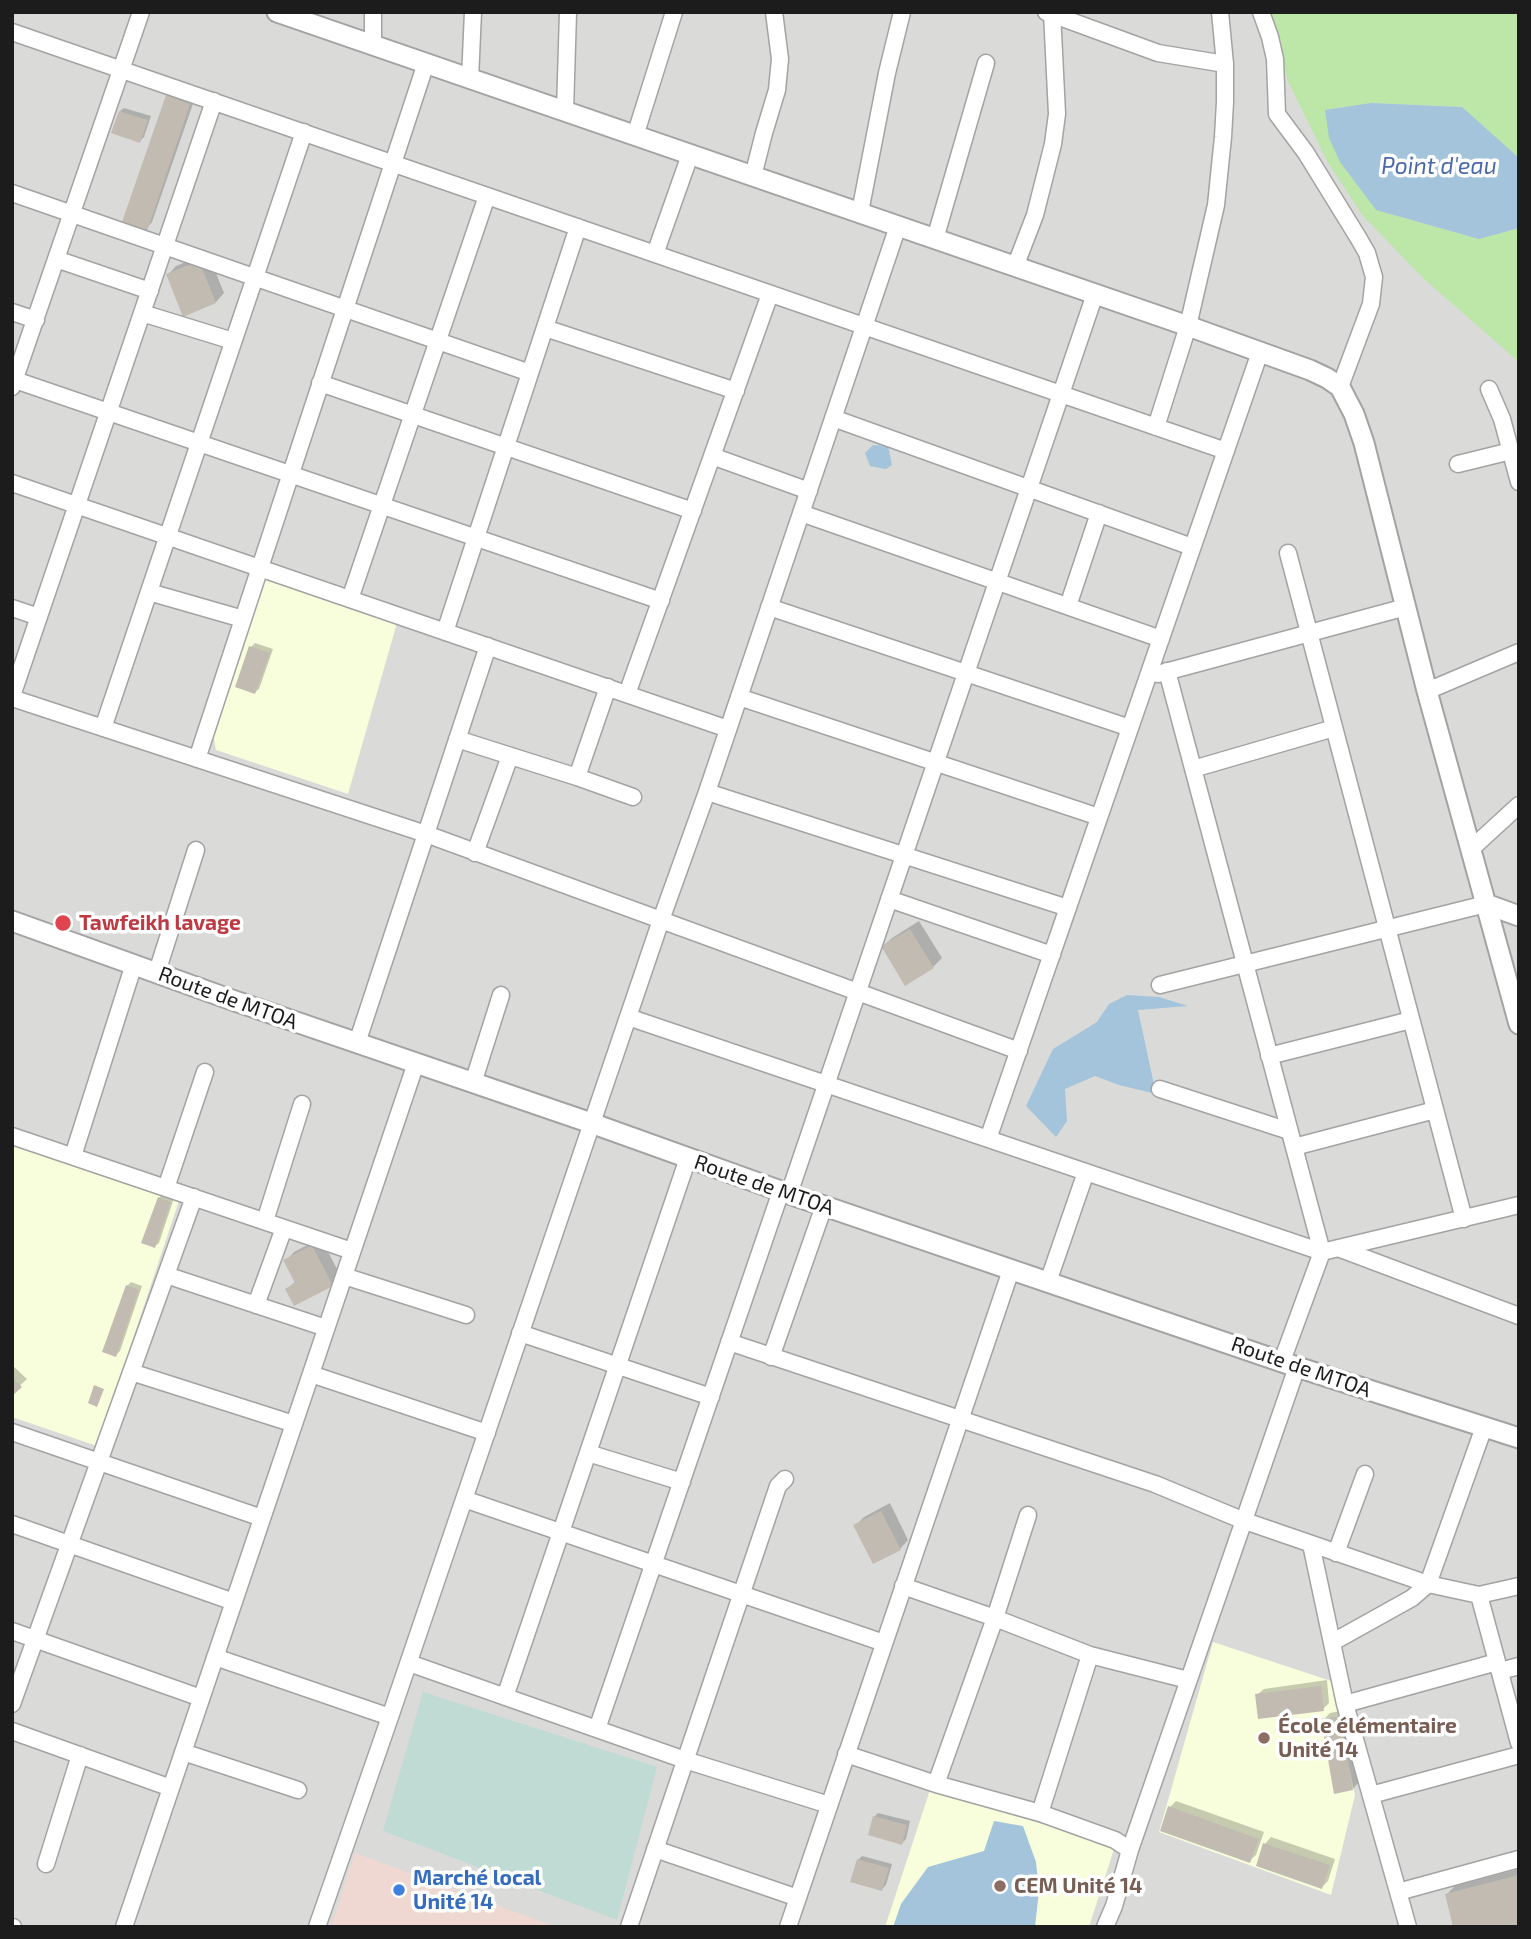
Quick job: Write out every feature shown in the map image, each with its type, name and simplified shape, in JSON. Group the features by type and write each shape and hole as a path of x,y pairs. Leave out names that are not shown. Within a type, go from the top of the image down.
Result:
{"street":[{"path":"141,12 13,382 661,601"},
{"path":"373,12 373,45"},
{"path":"470,79 473,12"},
{"path":"565,111 568,12"},
{"path":"635,135 674,12"},
{"path":"754,176 777,90 780,59 774,12"},
{"path":"860,212 887,73 902,12"},
{"path":"1156,427 1188,326 1216,205 1223,137 1225,64 1220,12"},
{"path":"1261,12 1275,59 1277,114 1306,153 1359,239 1367,253 1374,277 1371,304 1340,387"},
{"path":"279,13 1188,326 1310,370 1340,387 1357,421 1427,691 1519,1024"},
{"path":"1015,267 1035,215 1053,144 1057,114 1050,13 1158,53 1225,64"},
{"path":"12,32 1226,451"},
{"path":"197,759 426,63"},
{"path":"935,239 986,63"},
{"path":"214,101 12,697 426,834 1019,1051"},
{"path":"103,728 304,132"},
{"path":"655,254 690,155"},
{"path":"12,193 530,373"},
{"path":"350,599 487,196"},
{"path":"317,1927 591,1123 707,792 898,226"},
{"path":"445,632 578,227"},
{"path":"56,259 150,291"},
{"path":"627,694 770,294"},
{"path":"597,1729 729,1342 827,1084 1095,294"},
{"path":"12,312 36,320"},
{"path":"142,313 233,341"},
{"path":"545,328 736,391"},
{"path":"988,1139 1260,352"},
{"path":"320,383 693,511"},
{"path":"1489,389 1497,404 1519,482"},
{"path":"833,418 1192,547"},
{"path":"1458,464 1511,451"},
{"path":"712,456 808,491"},
{"path":"12,483 728,729"},
{"path":"801,513 1161,639"},
{"path":"1068,606 1099,513"},
{"path":"1288,553 1464,1219"},
{"path":"149,592 243,619"},
{"path":"769,607 1130,728"},
{"path":"1148,676 1406,607"},
{"path":"12,608 39,617"},
{"path":"357,1043 488,646"},
{"path":"1427,691 1519,652"},
{"path":"1105,1927 1242,1520 1289,1364 1329,1250 1292,1139 1167,671"},
{"path":"577,777 608,687"},
{"path":"739,697 1099,817"},
{"path":"1193,769 1334,728"},
{"path":"457,739 633,797"},
{"path":"475,853 510,756"},
{"path":"707,792 1068,908"},
{"path":"1471,849 1519,806"},
{"path":"157,972 196,850"},
{"path":"889,899 1052,955"},
{"path":"1160,985 1486,904 1519,916"},
{"name":"Route de MTOA","path":"12,921 785,1193 1289,1364 1519,1438"},
{"path":"73,1156 134,964"},
{"path":"473,1083 501,995"},
{"path":"628,1017 1086,1172 1329,1250 1519,1316"},
{"path":"1269,1056 1411,1020"},
{"path":"124,1927 416,1063"},
{"path":"166,1188 205,1072"},
{"path":"1160,1089 1292,1139 1435,1110"},
{"path":"265,1221 302,1104"},
{"path":"12,1136 352,1251"},
{"path":"505,1697 688,1158"},
{"path":"1048,1282 1086,1172"},
{"path":"12,1704 194,1197"},
{"path":"1329,1250 1519,1205"},
{"path":"771,1357 824,1206"},
{"path":"256,1305 284,1228"},
{"path":"788,1927 1011,1270"},
{"path":"166,1275 326,1328"},
{"path":"344,1276 466,1315"},
{"path":"520,1333 711,1397"},
{"path":"729,1342 1155,1485 1242,1520 1428,1584 1479,1595 1519,1586"},
{"path":"131,1372 294,1424"},
{"path":"311,1374 487,1433"},
{"path":"1333,1642 1412,1598 1428,1584 1484,1427"},
{"path":"12,1432 262,1518"},
{"path":"588,1454 682,1482"},
{"path":"1336,1553 1365,1474"},
{"path":"629,1927 778,1486 785,1479"},
{"path":"464,1499 884,1643"},
{"path":"936,1784 995,1618 1028,1515"},
{"path":"12,1524 234,1602"},
{"path":"1311,1544 1345,1704 1408,1927"},
{"path":"903,1586 1090,1655 1188,1680"},
{"path":"1479,1595 1519,1743"},
{"path":"12,1631 201,1698"},
{"path":"1040,1813 1090,1655"},
{"path":"215,1657 390,1717"},
{"path":"409,1662 685,1760 829,1805"},
{"path":"1345,1704 1499,1667 1519,1666"},
{"path":"12,1731 171,1788"},
{"path":"183,1752 298,1790"},
{"path":"46,1864 80,1755"},
{"path":"846,1755 1040,1813 1115,1840 1130,1850"},
{"path":"1371,1796 1519,1755"},
{"path":"655,1849 798,1898"},
{"path":"1398,1892 1519,1859"}],"shaded area":[{"path":"12,12 1519,12 1519,1927 12,1927"},
{"path":"261,578 397,623 348,794 216,750 212,729"},
{"path":"12,1144 179,1201 97,1446 12,1417"},
{"name":"École élémentaire Unité 14","path":"1213,1642 1331,1681 1355,1795 1331,1895 1159,1832"},
{"path":"423,1692 657,1767 617,1920 383,1831"},
{"name":"CEM Unité 14","path":"930,1790 1115,1846 1089,1927 885,1927"},
{"name":"Marché local Unité 14","path":"355,1853 556,1927 331,1927"}],"green space":[{"path":"1268,12 1519,12 1519,158 1461,107 1371,103 1325,110 1376,210 1479,239 1519,228 1519,362 1424,279 1363,216 1327,161 1288,81"}],"water":[{"name":"Point d'eau","path":"1371,103 1462,107 1519,158 1519,228 1479,239 1376,210 1340,162 1329,138 1325,110"},
{"path":"873,445 888,446 892,465 886,469 870,466 865,453"},
{"path":"1127,995 1159,997 1188,1006 1138,1010 1156,1094 1095,1076 1065,1089 1067,1121 1056,1137 1026,1106 1053,1049 1097,1022 1109,1004"},
{"path":"994,1821 1023,1826 1036,1862 1039,1891 1035,1927 893,1927 901,1904 928,1867 984,1851"}],"building":[{"path":"166,95 190,104 147,231 122,222"},
{"path":"119,111 148,120 140,143 111,133"},
{"path":"199,261 216,303 183,317 166,274"},
{"path":"249,646 270,653 255,694 235,687"},
{"path":"910,929 934,968 905,986 881,946"},
{"path":"158,1197 171,1202 155,1248 141,1243"},
{"path":"312,1245 333,1286 294,1306 285,1289 295,1283 283,1260"},
{"path":"126,1285 139,1290 116,1357 102,1352"},
{"path":"12,1377 22,1387 12,1396"},
{"path":"94,1385 104,1389 97,1407 88,1403"},
{"path":"881,1511 901,1550 873,1564 853,1525"},
{"path":"1321,1686 1324,1711 1258,1719 1255,1694"},
{"path":"1340,1716 1353,1790 1334,1794 1321,1719"},
{"path":"1168,1806 1259,1839 1250,1863 1160,1831"},
{"path":"873,1816 907,1825 902,1845 868,1835"},
{"path":"1263,1843 1330,1865 1322,1889 1256,1866"},
{"path":"857,1859 889,1868 882,1891 850,1882"},
{"path":"1519,1875 1519,1927 1453,1927 1445,1894"}],"place":[{"name":"Tawfeikh lavage","path":"63,923"},
{"name":"École élémentaire Unité 14","path":"1264,1738"},
{"name":"CEM Unité 14","path":"1000,1886"},
{"name":"Marché local Unité 14","path":"399,1890"}]}
